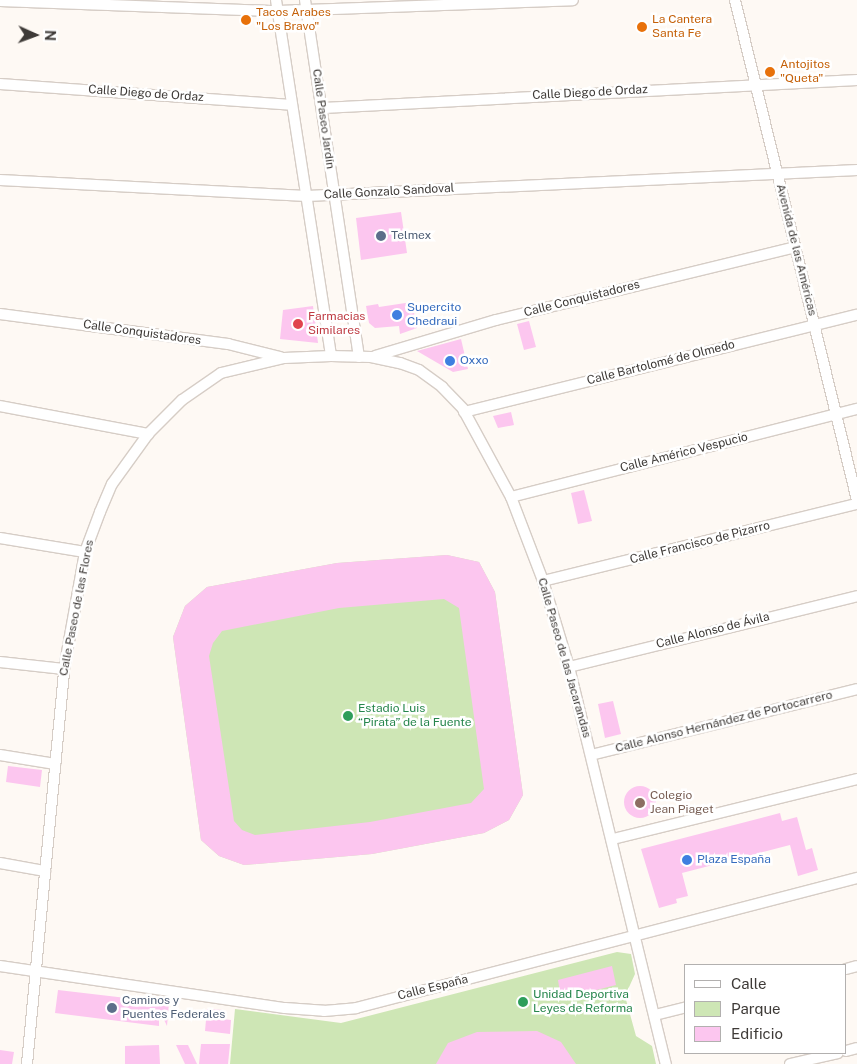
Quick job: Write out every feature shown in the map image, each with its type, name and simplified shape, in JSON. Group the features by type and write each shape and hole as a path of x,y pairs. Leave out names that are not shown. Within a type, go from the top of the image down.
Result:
{"street":[{"path":"276,0 331,356"},
{"path":"0,1 278,11 306,5 573,0"},
{"name":"Avenida de las Américas","path":"735,0 857,500"},
{"name":"Calle Paseo Jardín","path":"306,5 323,108 333,194 359,356"},
{"name":"Calle Diego de Ordaz","path":"323,108 857,80"},
{"name":"Calle Diego de Ordaz","path":"0,84 291,104"},
{"name":"Calle Gonzalo Sandoval","path":"0,180 307,196 857,170"},
{"name":"Calle Conquistadores","path":"371,357 496,320 795,246"},
{"name":"Calle Conquistadores","path":"0,314 228,344 284,358"},
{"name":"Calle Bartolomé de Olmedo","path":"464,412 857,315"},
{"name":"Calle Paseo de las Jacarandas","path":"331,356 371,357 400,363 419,370 442,387 464,412 511,497 543,581 569,667 613,839 634,936 666,1064"},
{"name":"Calle Paseo de las Flores","path":"28,1064 64,669 85,552 112,484 148,434 182,400 221,372 284,358 331,356"},
{"path":"0,406 148,434"},
{"name":"Calle Américo Vespucio","path":"511,497 857,409"},
{"name":"Calle Francisco de Pizarro","path":"543,581 857,504"},
{"path":"0,538 85,552"},
{"name":"Calle Alonso de Ávila","path":"569,667 857,596"},
{"path":"0,662 64,669"},
{"name":"Calle Alonso Hernández de Portocarrero","path":"592,755 857,689"},
{"path":"0,755 55,764"},
{"path":"613,839 857,779"},
{"path":"0,863 45,871"},
{"name":"Calle España","path":"0,966 285,1008 324,1011 356,1008 857,878"},
{"path":"655,1015 684,1008"},
{"path":"790,1064 834,1054"}],"green space":[{"name":"Estadio Luis “Pirata” de la Fuente","path":"447,555 479,562 495,592 523,795 509,820 484,833 372,854 244,865 219,856 201,840 173,637 185,606 207,587 337,563"},
{"name":"Unidad Deportiva Leyes de Reforma","path":"617,952 631,954 635,974 625,996 636,1036 652,1046 656,1064 230,1064 235,1009 341,1023"}],"building":[{"name":"Telmex","path":"401,212 407,253 361,260 356,218"},
{"name":"Supercito Chedraui","path":"412,302 417,328 400,334 399,326 375,328 369,323 366,306 378,304 379,307"},
{"name":"Farmacias Similares","path":"313,306 318,343 280,339 283,310"},
{"path":"529,321 536,347 524,350 517,324"},
{"name":"Oxxo","path":"461,339 468,369 453,372 417,351"},
{"path":"511,412 514,425 498,428 493,416"},
{"path":"584,490 592,521 578,524 571,493"},
{"path":"447,555 479,562 495,592 523,795 509,820 484,833 372,854 244,865 219,856 201,840 173,637 185,606 207,587 337,563","holes":["444,599 459,608 484,789 471,803 370,822 255,835 242,830 234,821 209,656 213,643 222,631 339,608"]},
{"path":"613,701 621,734 605,738 598,704"},
{"path":"8,766 42,770 40,787 6,782"},
{"name":"Colegio Jean Piaget","path":"640,786 646,787 651,791 655,796 655,808 651,813 646,817 640,818 634,817 629,813 625,808 624,802 625,796 629,791 634,787"},
{"name":"Plaza España","path":"780,813 782,821 797,817 806,850 812,848 818,870 798,876 790,845 682,873 688,896 676,899 677,903 659,908 641,849"},
{"path":"612,966 616,985 561,999 558,980"},
{"name":"Caminos y Puentes Federales","path":"58,990 169,1003 167,1026 159,1009 159,1026 55,1013"},
{"path":"207,1009 223,1010 222,1019 231,1020 230,1034 205,1031"},
{"path":"537,1031 561,1042 576,1064 436,1064 448,1043 477,1032"},
{"path":"201,1044 230,1044 228,1064 199,1064"},
{"path":"159,1045 160,1064 125,1064 125,1046"},
{"path":"176,1045 188,1045 197,1064 185,1064"},
{"path":"0,1050 14,1052 12,1064 0,1064"}],"place":[{"name":"Tacos Arabes \"Los Bravo\"","path":"246,20"},
{"name":"La Cantera Santa Fe","path":"642,27"},
{"name":"Antojitos \"Queta\"","path":"770,72"},
{"name":"Telmex","path":"381,236"},
{"name":"Supercito Chedraui","path":"397,315"},
{"name":"Farmacias Similares","path":"298,324"},
{"name":"Oxxo","path":"450,361"},
{"name":"Estadio Luis “Pirata” de la Fuente","path":"348,716"},
{"name":"Colegio Jean Piaget","path":"640,803"},
{"name":"Plaza España","path":"687,860"},
{"name":"Unidad Deportiva Leyes de Reforma","path":"523,1002"},
{"name":"Caminos y Puentes Federales","path":"112,1008"}]}
